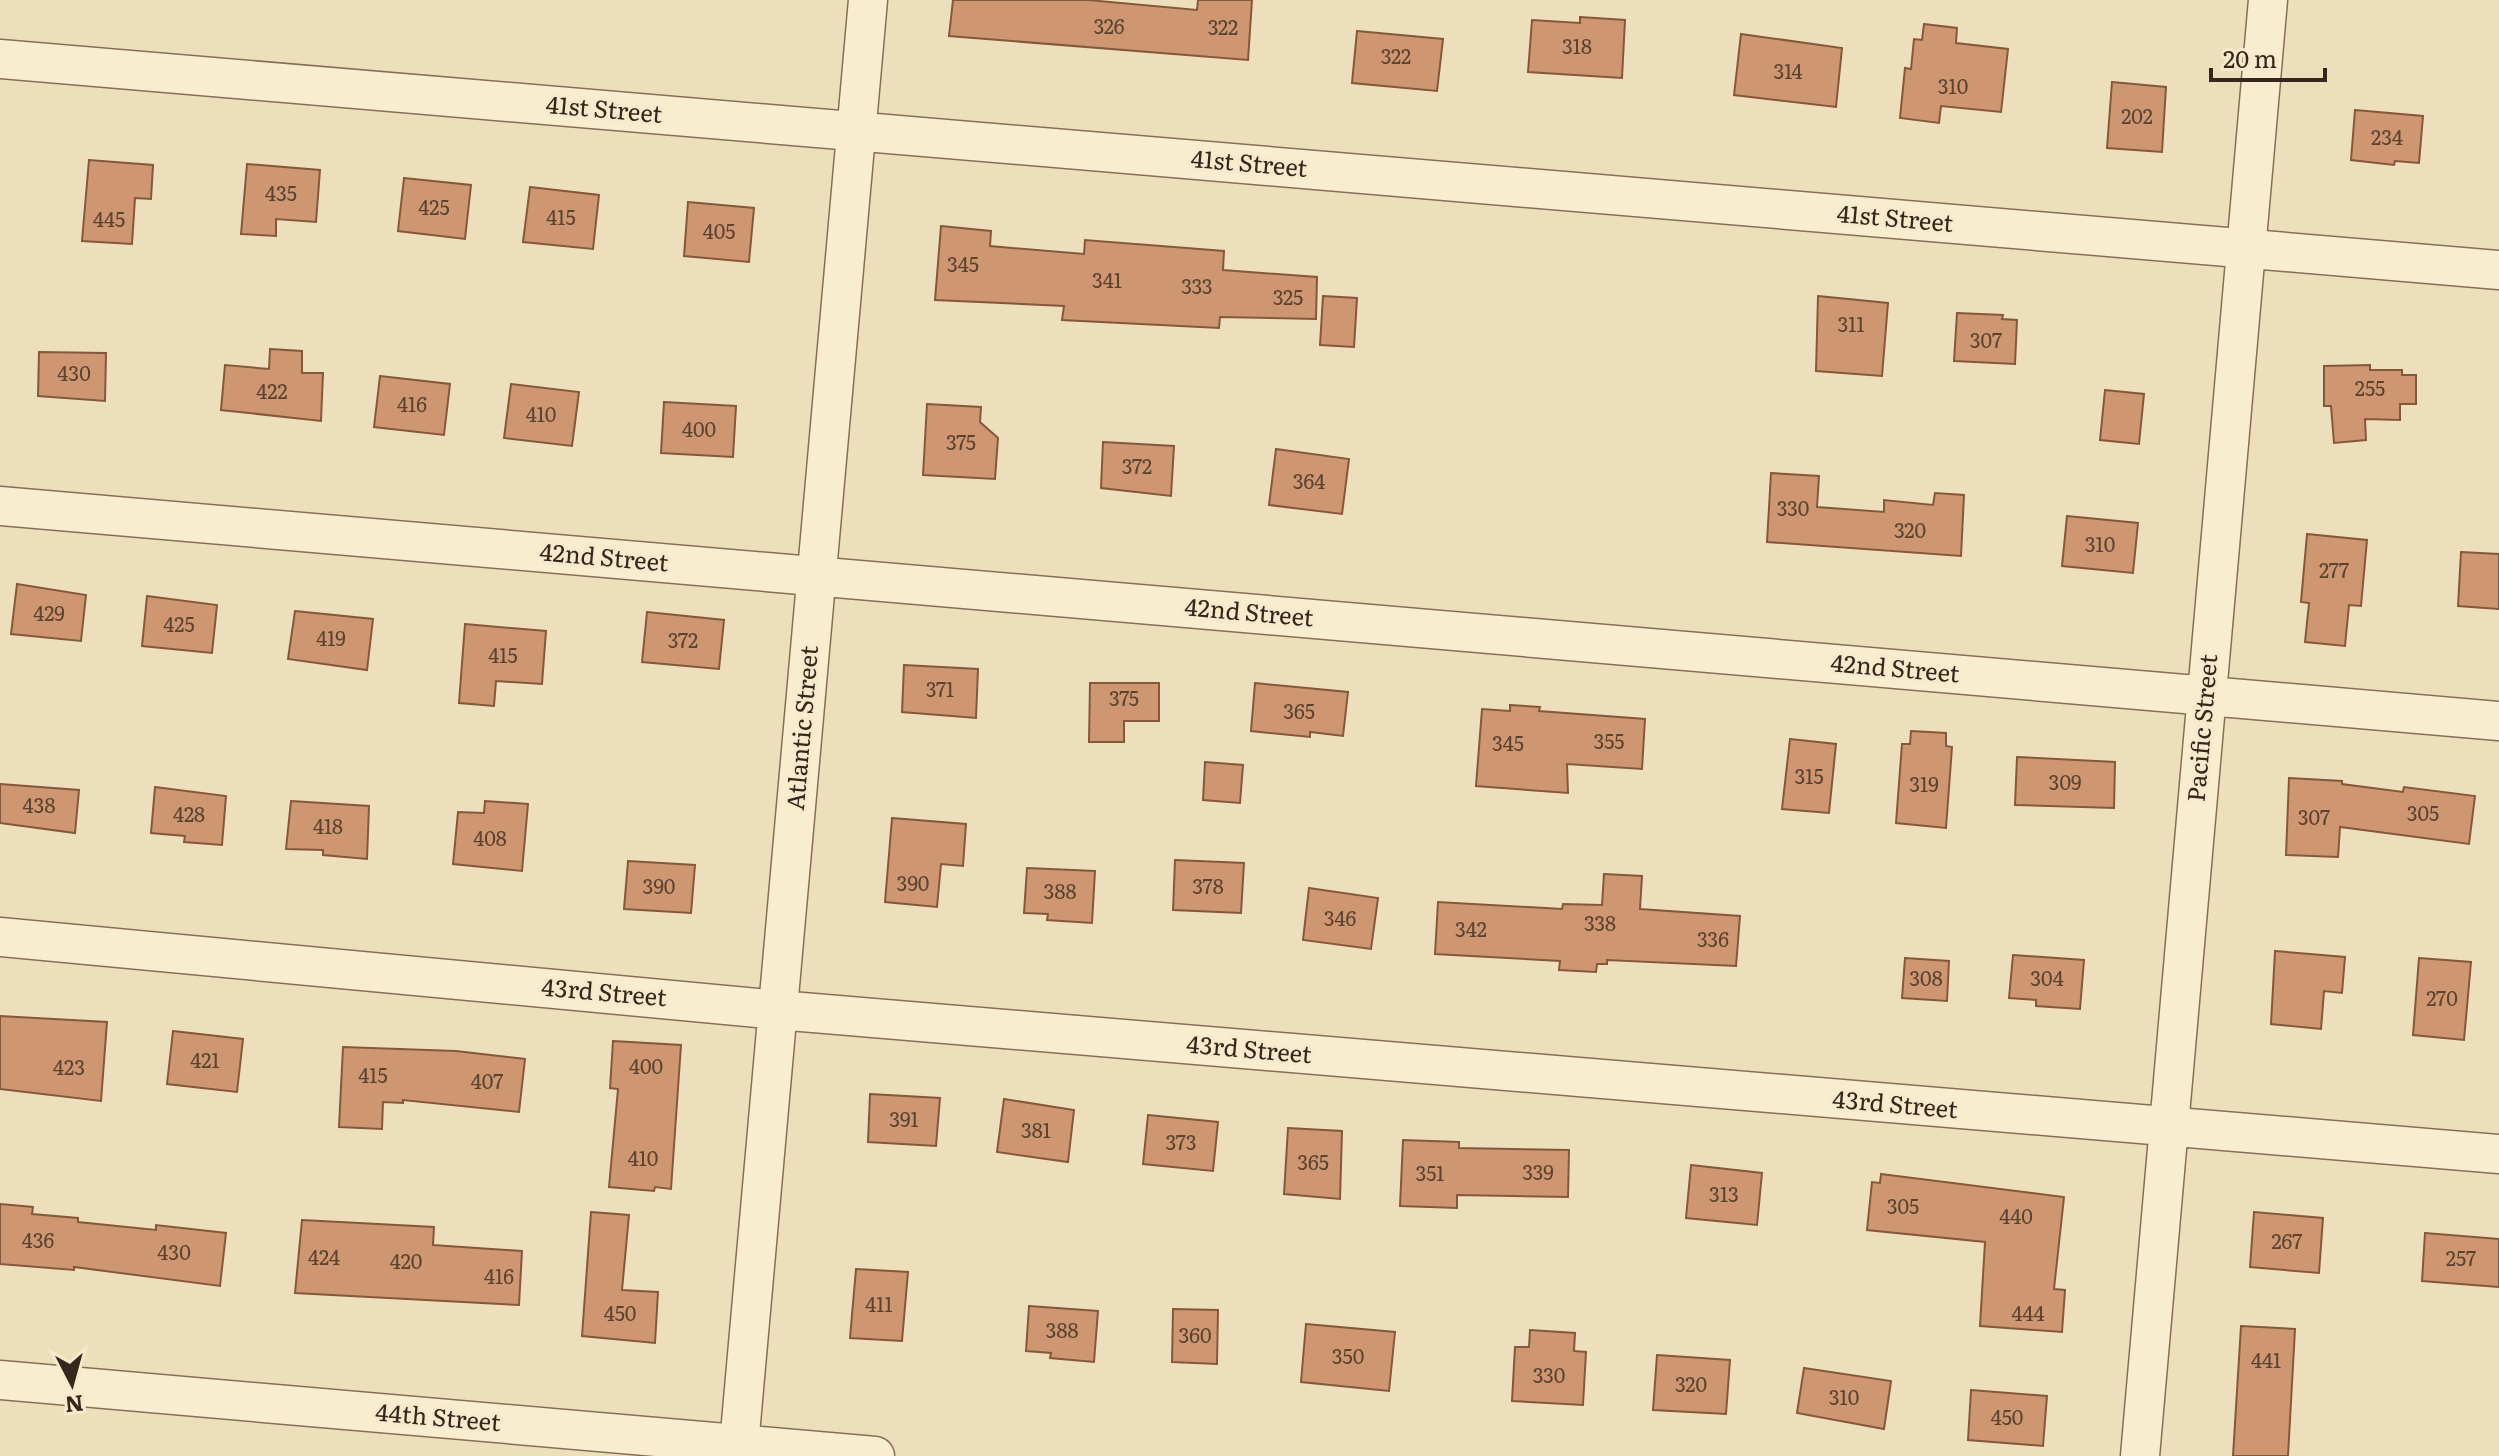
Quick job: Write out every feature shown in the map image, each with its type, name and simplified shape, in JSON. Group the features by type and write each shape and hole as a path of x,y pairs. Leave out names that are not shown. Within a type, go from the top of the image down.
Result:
{"street":[{"name":"Atlantic Street","path":"739,1450 868,0"},
{"name":"Pacific Street","path":"2140,1456 2268,0"},
{"name":"41st Street","path":"0,59 2499,270"},
{"name":"42nd Street","path":"0,506 2499,721"},
{"name":"43rd Street","path":"0,937 778,1010 2499,1154"},
{"name":"44th Street","path":"0,1380 739,1450 875,1456"}],"building":[{"path":"953,0 1088,0 1197,10 1198,0 1252,0 1248,60 949,36"},
{"path":"1580,17 1625,20 1622,78 1528,72 1532,20 1580,23"},
{"path":"1924,24 1957,28 1956,43 2008,49 2001,112 1941,106 1939,123 1900,118 1905,68 1911,69 1914,39 1922,40"},
{"path":"1357,31 1443,39 1437,91 1352,83"},
{"path":"1741,34 1842,48 1836,107 1734,95"},
{"path":"2112,82 2166,87 2162,152 2107,148"},
{"path":"2355,110 2423,116 2419,163 2395,161 2394,165 2351,160"},
{"path":"89,160 153,165 151,199 135,198 132,244 82,241"},
{"path":"247,164 320,170 316,222 276,219 276,236 241,234"},
{"path":"404,178 471,185 465,239 398,231"},
{"path":"530,187 599,195 593,249 523,242"},
{"path":"688,202 754,208 749,262 684,256"},
{"path":"941,226 991,231 990,246 1084,254 1085,240 1224,251 1223,270 1317,277 1316,319 1220,317 1219,328 1062,320 1064,306 935,300"},
{"path":"1323,296 1357,298 1354,347 1320,345"},
{"path":"1818,296 1888,303 1882,376 1816,371"},
{"path":"1957,313 2003,315 2002,319 2017,320 2015,364 1954,361"},
{"path":"270,349 302,351 302,373 323,373 321,421 221,410 225,365 269,369"},
{"path":"39,352 106,353 105,401 38,396"},
{"path":"2370,365 2370,370 2402,370 2402,375 2416,375 2416,404 2400,404 2400,420 2365,419 2366,440 2334,443 2331,406 2324,406 2324,366"},
{"path":"380,376 450,384 444,435 374,427"},
{"path":"511,384 579,392 572,446 504,438"},
{"path":"2105,390 2144,394 2139,444 2100,440"},
{"path":"664,402 736,406 733,457 661,453"},
{"path":"927,404 981,407 980,422 998,438 995,479 923,475"},
{"path":"1103,442 1174,446 1171,496 1101,488"},
{"path":"1276,449 1349,459 1342,514 1269,505"},
{"path":"1771,473 1819,476 1817,507 1884,512 1884,500 1933,505 1935,493 1964,495 1961,556 1767,542"},
{"path":"2067,516 2138,523 2133,573 2062,566"},
{"path":"2307,534 2367,540 2361,606 2349,605 2345,646 2305,642 2309,603 2301,602"},
{"path":"2461,552 2499,554 2499,609 2458,606"},
{"path":"17,584 86,595 81,641 11,634"},
{"path":"147,596 217,605 212,653 142,646"},
{"path":"295,611 373,619 367,670 288,659"},
{"path":"647,612 724,620 719,669 642,662"},
{"path":"465,624 546,631 542,684 496,681 494,706 459,703"},
{"path":"904,665 978,669 976,718 902,712"},
{"path":"1090,683 1159,683 1159,721 1124,721 1124,742 1089,742"},
{"path":"1255,683 1348,692 1343,736 1310,732 1310,737 1251,731"},
{"path":"1510,705 1540,707 1539,711 1645,719 1642,769 1567,764 1568,793 1476,786 1482,709 1510,711"},
{"path":"1911,731 1946,733 1946,746 1952,747 1946,828 1896,823 1902,744 1910,744"},
{"path":"1790,739 1836,744 1829,813 1782,809"},
{"path":"2017,757 2115,762 2114,808 2015,805"},
{"path":"1205,762 1243,765 1240,803 1203,800"},
{"path":"2289,778 2342,781 2342,784 2403,792 2404,787 2475,796 2469,844 2340,827 2338,857 2286,855"},
{"path":"0,784 79,790 75,833 0,823"},
{"path":"155,787 226,796 222,845 184,842 185,836 151,833"},
{"path":"291,801 369,806 367,859 323,855 323,850 286,849"},
{"path":"485,801 528,804 522,871 453,864 458,812 484,813"},
{"path":"892,818 966,824 963,866 941,864 937,907 885,902"},
{"path":"1175,860 1244,863 1241,913 1173,910"},
{"path":"628,861 695,865 691,913 624,909"},
{"path":"1027,868 1095,871 1092,923 1047,920 1048,914 1024,913"},
{"path":"1604,874 1642,876 1640,909 1740,916 1736,966 1607,960 1607,964 1597,964 1596,972 1559,970 1560,961 1435,954 1438,902 1562,909 1563,904 1602,905"},
{"path":"1309,888 1378,898 1371,949 1303,940"},
{"path":"2275,951 2345,957 2342,993 2324,991 2321,1029 2271,1024"},
{"path":"2013,955 2084,960 2080,1009 2036,1006 2036,1000 2009,998"},
{"path":"1905,958 1949,961 1947,1001 1902,998"},
{"path":"2419,958 2471,962 2464,1040 2413,1035"},
{"path":"0,1016 107,1022 101,1101 0,1089"},
{"path":"173,1031 243,1039 237,1092 167,1084"},
{"path":"613,1041 681,1045 671,1189 655,1187 654,1191 609,1187 618,1089 610,1088"},
{"path":"343,1047 456,1051 525,1059 519,1112 403,1100 403,1103 383,1102 382,1129 339,1127"},
{"path":"870,1094 940,1098 936,1146 868,1142"},
{"path":"1004,1099 1074,1110 1068,1162 997,1152"},
{"path":"1148,1115 1218,1122 1213,1171 1143,1164"},
{"path":"1288,1128 1342,1131 1340,1199 1284,1194"},
{"path":"1403,1140 1459,1142 1459,1148 1569,1150 1568,1197 1457,1195 1457,1208 1400,1206"},
{"path":"1691,1165 1762,1173 1757,1225 1686,1218"},
{"path":"1881,1174 2064,1197 2054,1289 2065,1290 2062,1332 1980,1326 1985,1242 1867,1230 1872,1182 1880,1183"},
{"path":"0,1204 33,1207 32,1214 78,1218 78,1222 156,1230 156,1225 226,1233 220,1286 74,1267 74,1270 0,1264"},
{"path":"591,1212 629,1215 622,1290 658,1292 655,1343 582,1336"},
{"path":"2254,1212 2323,1218 2319,1273 2250,1267"},
{"path":"302,1220 434,1227 433,1245 522,1251 519,1305 295,1293"},
{"path":"2425,1233 2499,1239 2499,1287 2422,1281"},
{"path":"856,1269 908,1272 902,1341 850,1338"},
{"path":"1029,1306 1098,1311 1094,1362 1050,1358 1051,1353 1026,1351"},
{"path":"1173,1309 1218,1310 1217,1364 1172,1362"},
{"path":"1306,1324 1395,1332 1389,1391 1301,1382"},
{"path":"2241,1326 2295,1329 2288,1456 2233,1456"},
{"path":"1530,1330 1575,1333 1574,1351 1586,1352 1583,1405 1512,1401 1515,1347 1529,1347"},
{"path":"1657,1355 1730,1360 1726,1414 1653,1410"},
{"path":"1804,1368 1891,1381 1884,1429 1797,1413"},
{"path":"1971,1390 2047,1396 2043,1446 1968,1440"}]}
